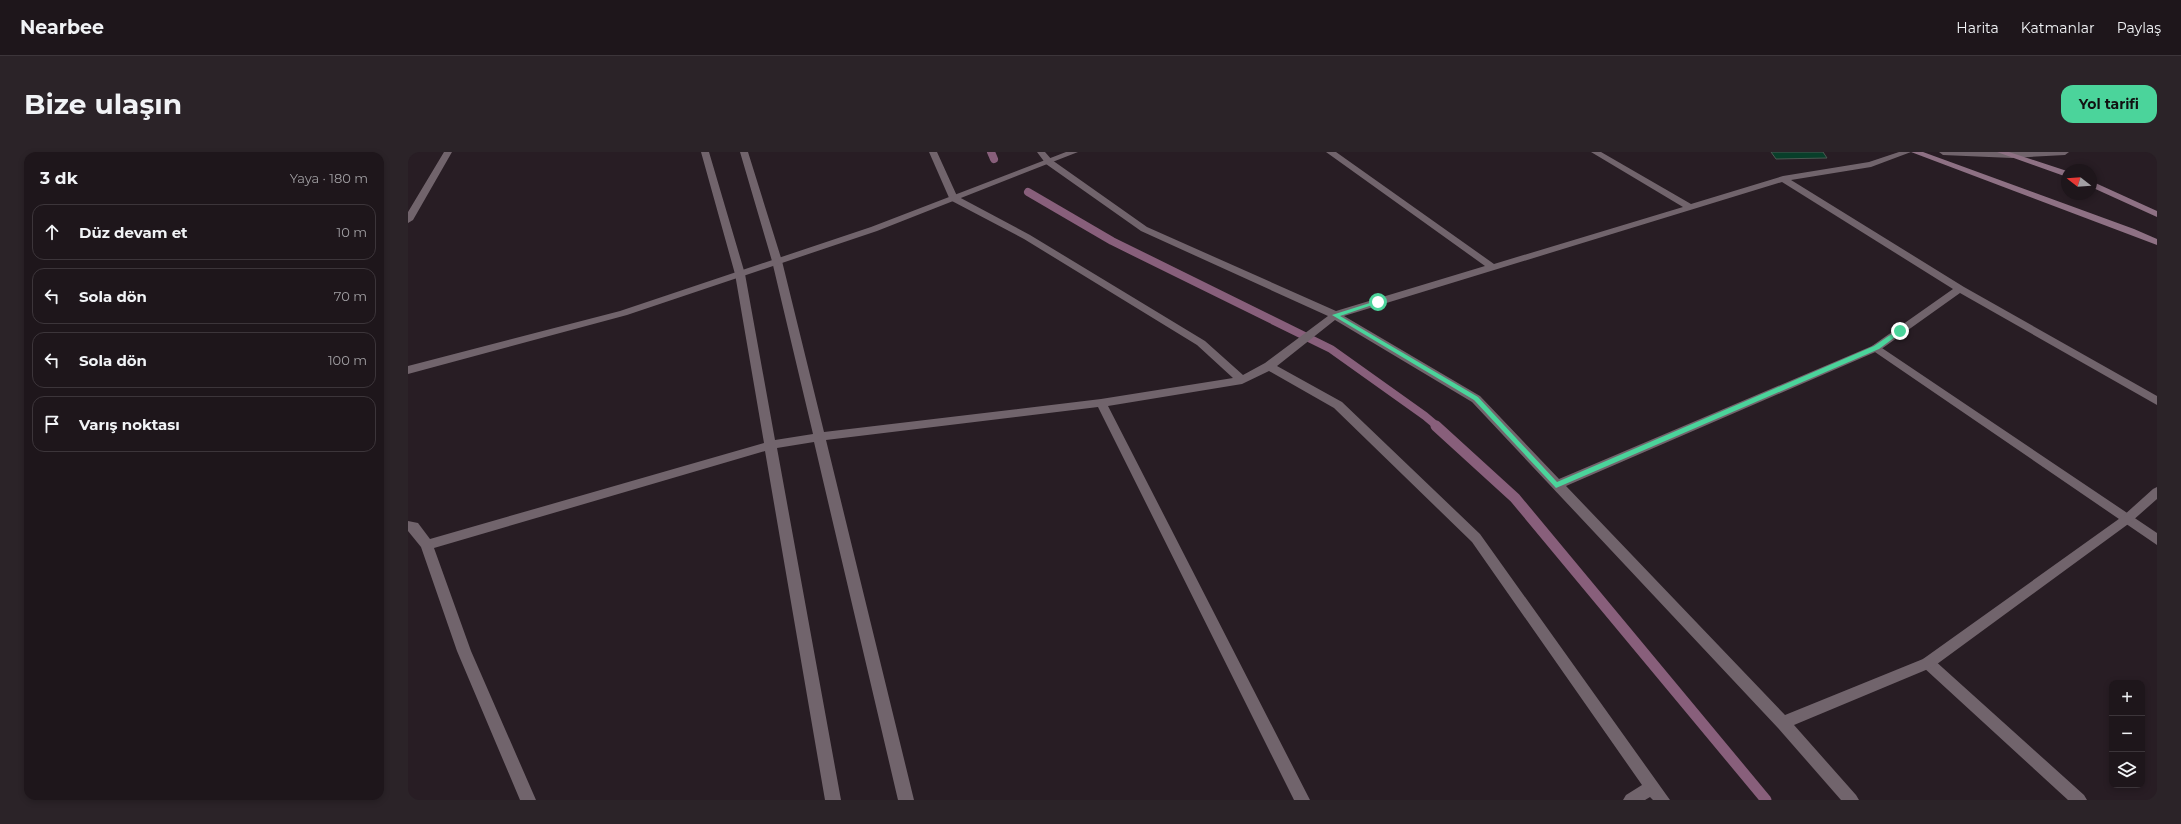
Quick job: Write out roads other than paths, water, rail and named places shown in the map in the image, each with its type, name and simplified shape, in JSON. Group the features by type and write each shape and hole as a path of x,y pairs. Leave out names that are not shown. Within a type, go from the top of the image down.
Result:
{"main road":[{"path":"1915,152 2131,231 2157,242"},
{"path":"2001,152 2061,172"},
{"path":"2097,187 2157,214"}],"street":[{"path":"408,220 448,152"},
{"path":"705,152 740,274 833,800"},
{"path":"744,152 777,261 906,800"},
{"path":"933,152 953,198 1027,237 1201,343 1242,380"},
{"path":"1041,152 1049,162 1144,229 1265,282 1335,315 1476,399 1783,723 1850,800"},
{"path":"408,370 623,313 874,229 1074,152"},
{"path":"1330,152 1492,267"},
{"path":"1595,152 1690,207"},
{"path":"427,545 770,445 819,437 1101,403 1242,380 1269,366 1335,315 1783,179 1870,164 1906,152"},
{"path":"1943,152 2012,155 2065,152"},
{"path":"1783,179 1960,289 2157,401"},
{"path":"1556,485 1876,348 1960,289"},
{"path":"1876,348 2157,540"},
{"path":"1269,366 1338,405 1476,538 1662,800"},
{"path":"1101,403 1302,800"},
{"path":"1783,723 1928,663 2127,520 2157,492"},
{"path":"408,526 414,527 427,545 464,651 528,800"},
{"path":"1928,663 2079,800"},
{"path":"1631,800 1652,787"}],"waterway":[{"path":"991,152 994,159"},
{"path":"1028,192 1112,241 1331,349 1425,416 1438,427"},
{"path":"1436,426 1515,498 1766,800"}]}
